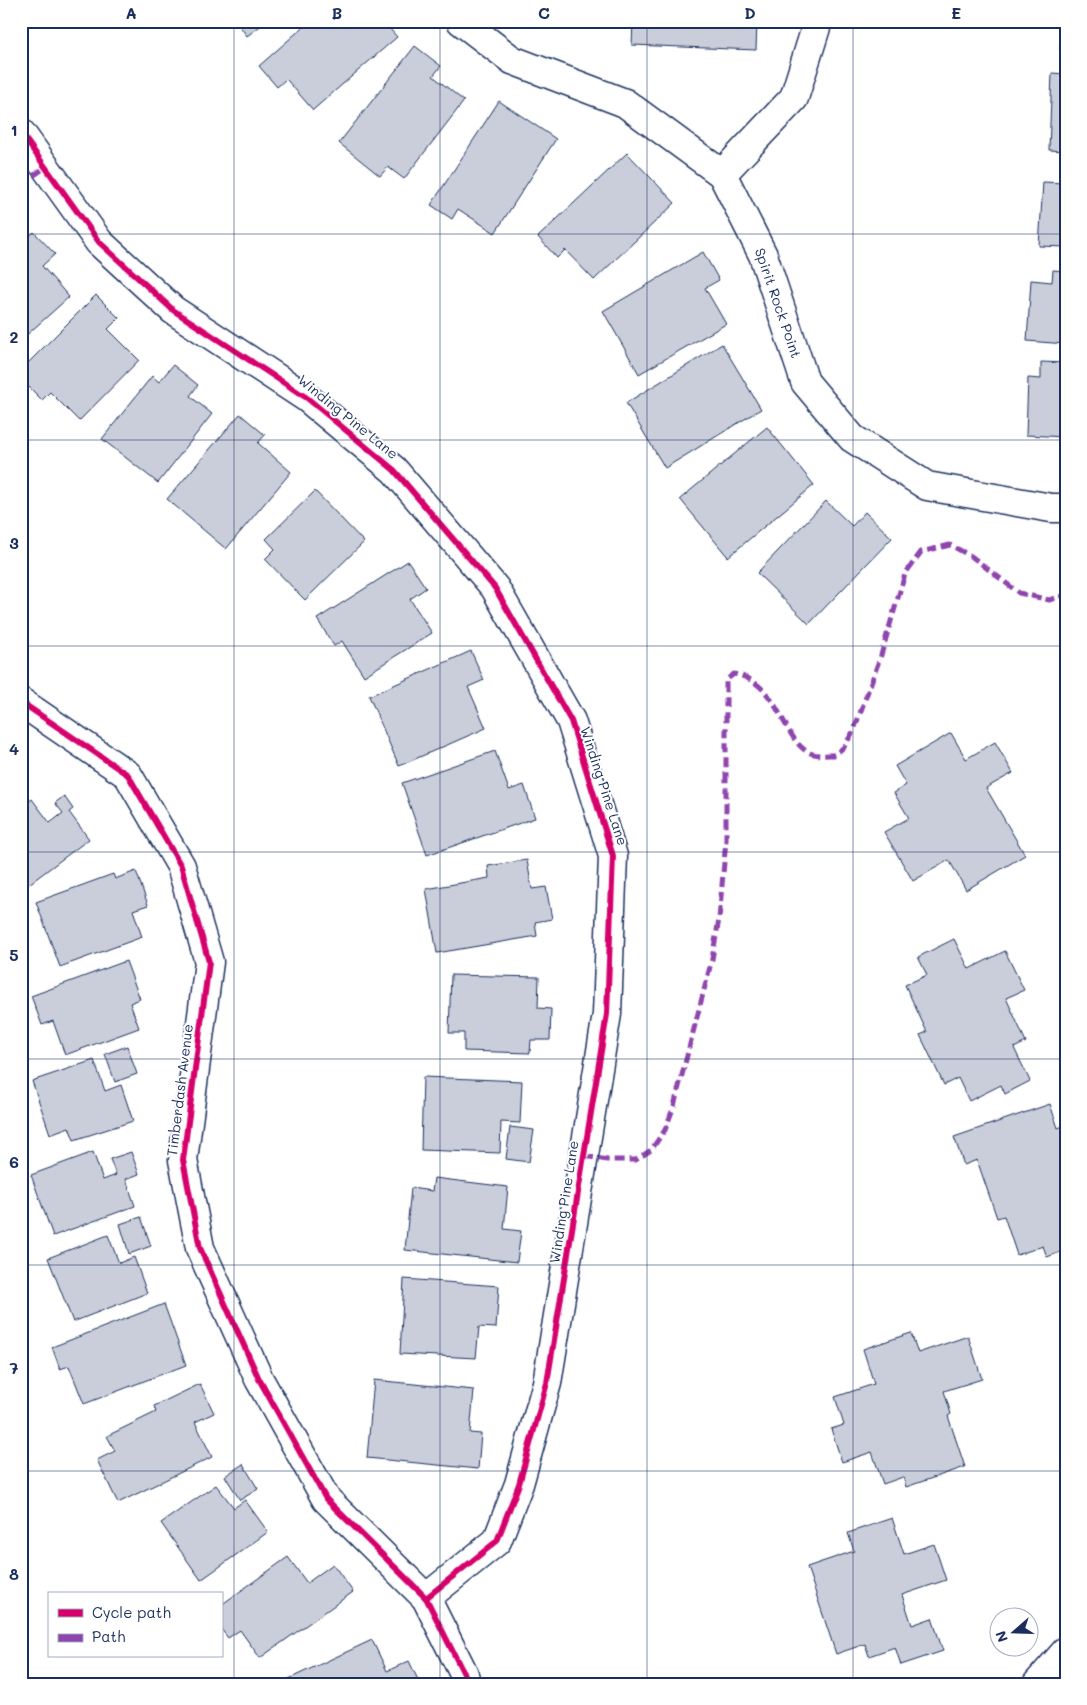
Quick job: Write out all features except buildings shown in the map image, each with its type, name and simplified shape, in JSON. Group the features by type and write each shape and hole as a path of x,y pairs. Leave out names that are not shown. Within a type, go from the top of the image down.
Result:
{"street":[{"name":"Spirit Rock Point","path":"461,21 512,60 625,103 722,174 763,255 805,382 852,438 927,486 1051,508 1066,508"},
{"path":"722,174 794,98 818,21"},
{"name":"Winding Pine Lane","path":"21,133 99,242 173,310 307,398 394,470 495,588 570,721 613,856 607,1014 547,1383 519,1484 497,1541 426,1598"},
{"name":"Timberdash Avenue","path":"21,702 128,775 181,866 209,962 183,1160 200,1248 259,1379 326,1499 426,1598 464,1674 466,1684"},
{"path":"1037,1684 1066,1651"}],"marked path":[{"path":"21,184 46,167"},
{"path":"584,1156 607,1160 636,1160 651,1150 665,1130 674,1106 712,959 719,919 726,840 726,680 734,674 749,679 771,699 793,737 801,746 813,754 834,755 844,747 854,730 881,655 905,574 921,552 950,545 971,556 1019,593 1049,600 1066,595"}],"cycle path":[{"path":"21,133 99,242 173,310 307,398 394,470 495,588 571,721 613,856 607,1014 547,1383 519,1484 497,1541 426,1598"},
{"path":"21,702 128,775 181,866 209,962 183,1160 200,1248 259,1379 326,1499 426,1598 464,1674 466,1684"}]}
